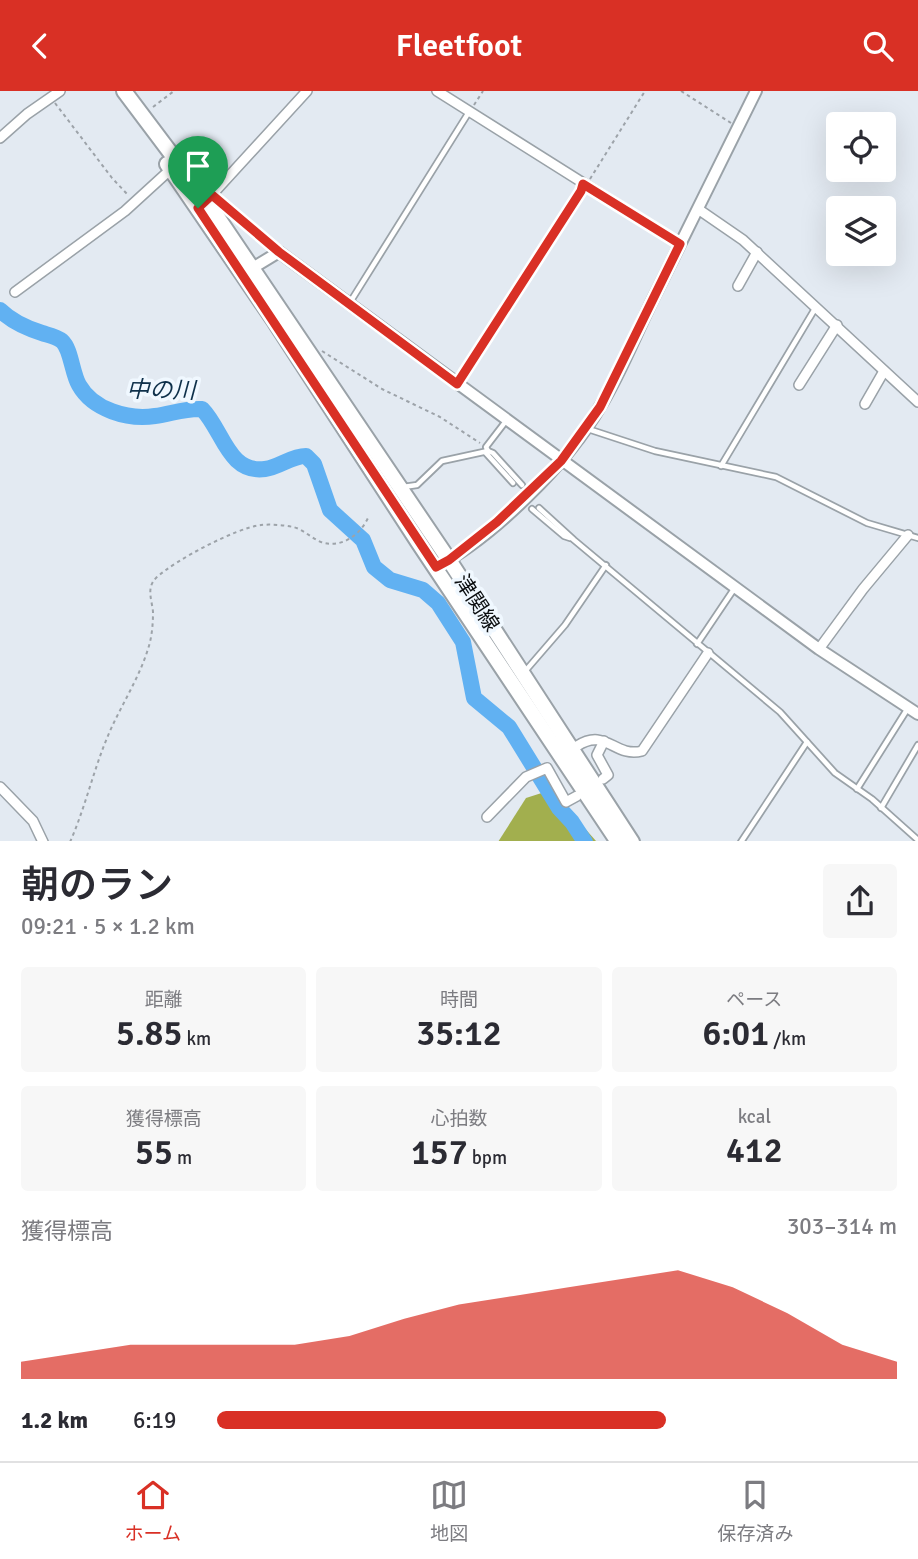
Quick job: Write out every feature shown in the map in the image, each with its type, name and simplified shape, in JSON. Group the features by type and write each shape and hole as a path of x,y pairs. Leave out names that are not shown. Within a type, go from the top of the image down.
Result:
{"main road":[{"name":"津関線","path":"122,91 143,115 205,201 449,560 631,841"},
{"name":"津関線","path":"122,91 171,169 205,201 436,567 617,841"}],"street":[{"path":"0,138 27,114 60,91"},
{"path":"307,91 205,201 279,252 734,588 819,649 913,710"},
{"path":"437,91 680,244"},
{"path":"436,567 497,522 561,461 600,407 756,91"},
{"path":"15,292 134,203 171,169"},
{"path":"698,209 757,252 918,403"},
{"path":"251,269 279,252"},
{"path":"738,286 757,252"},
{"path":"799,384 837,325"},
{"path":"865,404 884,371"},
{"path":"819,649 908,535"},
{"path":"577,746 593,738 625,752 642,751 708,653"},
{"path":"603,779 608,775 597,755 604,741"},
{"path":"487,817 531,774 547,768 566,802 577,796"},
{"path":"0,787 33,821 43,841"}],"lane":[{"path":"349,305 470,112"},
{"path":"457,384 584,185"},
{"path":"720,466 817,306"},
{"path":"486,450 507,420"},
{"path":"585,428 635,446 776,477 867,523 918,538"},
{"path":"486,450 513,483"},
{"path":"398,487 416,485 442,461 486,450 494,453 522,485"},
{"path":"539,508 780,712 835,773 918,839"},
{"path":"532,509 574,540"},
{"path":"527,669 565,625 606,565"},
{"path":"697,644 734,588"},
{"path":"857,789 913,710"},
{"path":"742,841 807,741"},
{"path":"881,808 918,745"}],"path":[{"path":"143,115 174,91"},
{"path":"470,112 483,91"},
{"path":"584,185 645,91"},
{"path":"681,91 738,127"},
{"path":"51,98 134,203"},
{"path":"315,347 383,389 440,417 486,450"},
{"path":"70,841 91,777 148,648 153,609 149,589 154,580 195,552 260,525 294,527 323,543 348,541 363,528 369,518"}],"green space":[{"path":"551,790 596,841 499,841 526,798"}],"waterway":[{"name":"中の川","path":"0,310 20,324 62,341 79,385 85,394 102,407 123,415 145,417 202,409 234,458 253,469 270,468 306,456 314,464 330,510 363,540 374,567 390,580 423,590 438,603 463,642 474,698 509,727 559,808 584,841"}],"route":[{"path":"583,184 680,244 600,407 561,461 497,522 436,567 198,208 212,195 279,252 457,384 583,184"}]}
